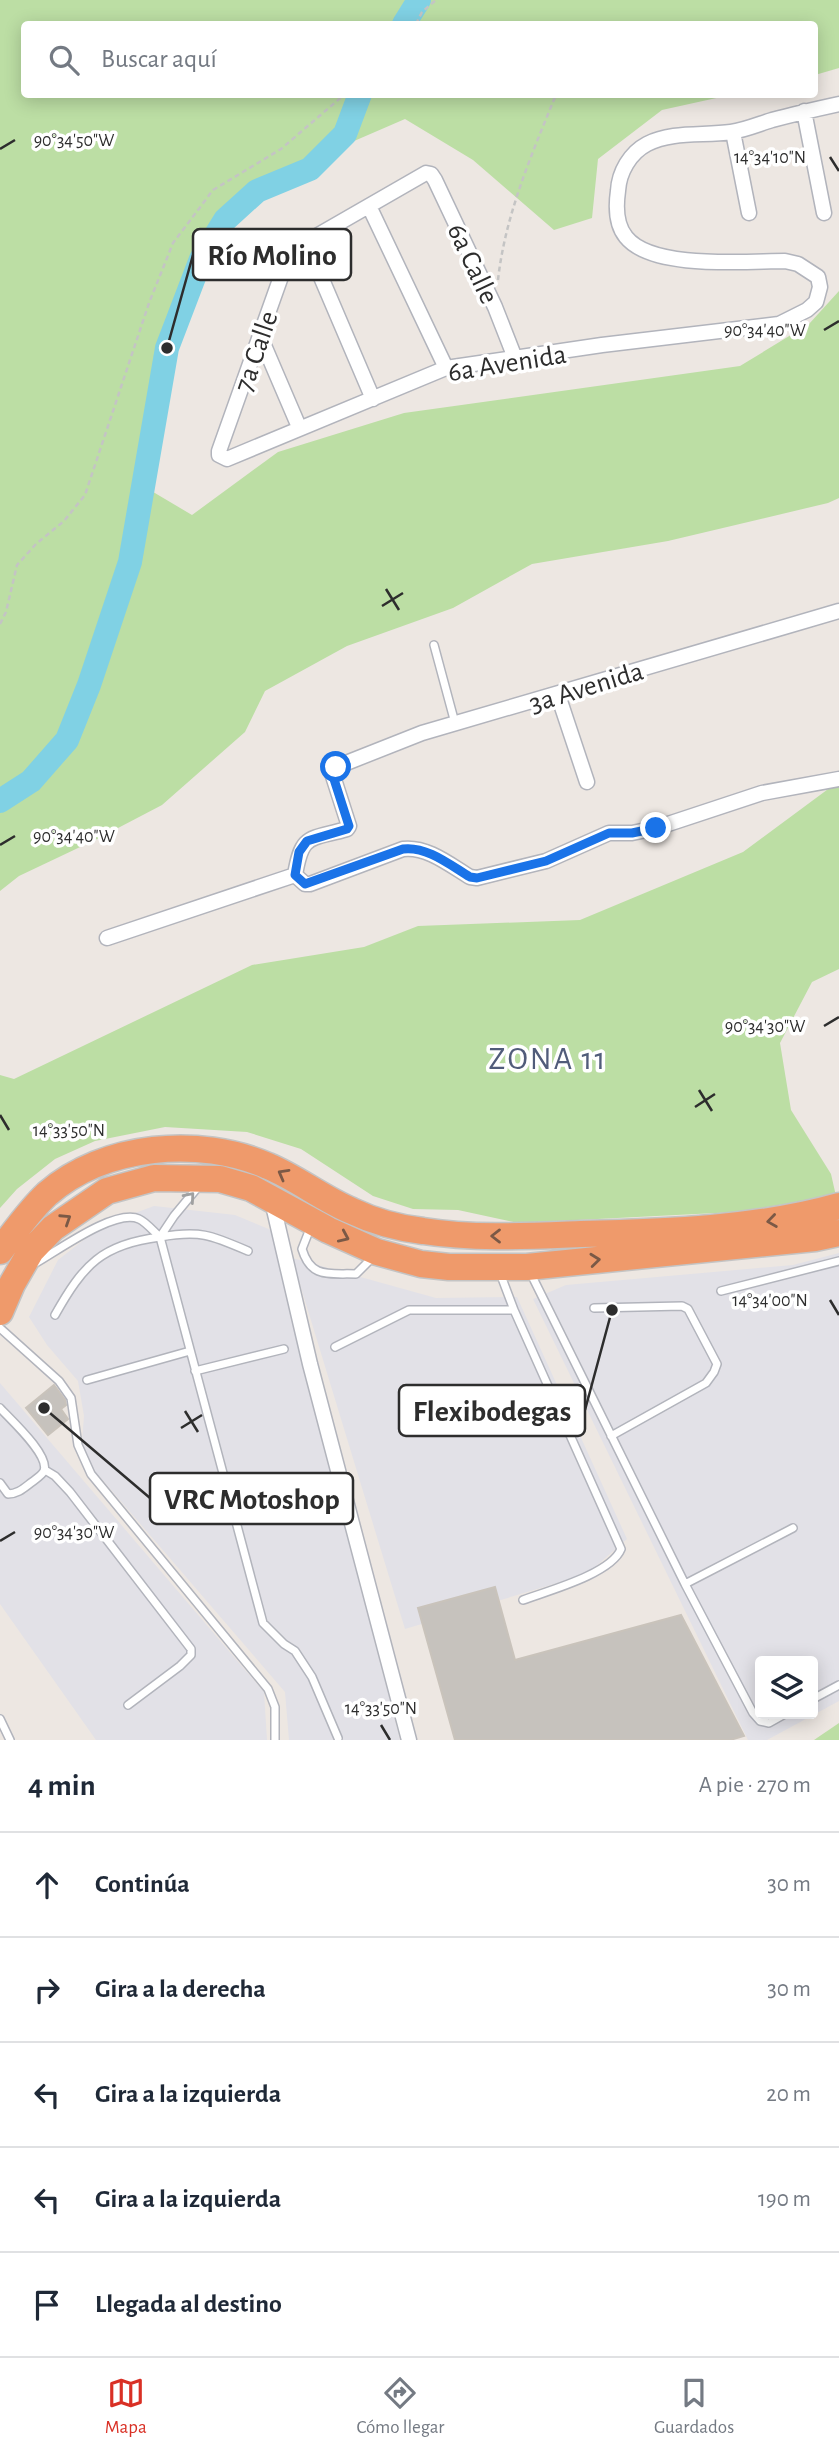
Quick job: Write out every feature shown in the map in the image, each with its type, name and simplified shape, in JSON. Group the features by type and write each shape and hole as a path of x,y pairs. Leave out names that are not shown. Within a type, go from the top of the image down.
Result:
{"highway":[{"path":"0,1251 24,1218 49,1193 81,1172 121,1156 158,1150 194,1149 238,1155 269,1166 351,1211 392,1226 460,1235 629,1233 766,1222 839,1206"},
{"path":"0,1312 18,1273 52,1227 107,1191 154,1178 220,1179 251,1188 313,1222 377,1252 421,1264 527,1267 815,1238 839,1233"},
{"path":"527,1267 532,1236"}],"street":[{"path":"749,213 733,132 804,111 839,104"},
{"path":"804,111 824,213"},
{"name":"6a Avenida","path":"222,445 219,455 227,458 446,368 779,324 807,310 816,302 820,287 818,277 798,264 785,261 702,262 670,258 648,250 625,236 617,211 618,188 622,172 635,151 663,138 733,132"},
{"name":"6a Calle","path":"369,206 426,173 435,180 495,307 515,358"},
{"path":"373,399 306,242 369,206 446,368"},
{"name":"7a Calle","path":"222,445 288,257 306,242"},
{"path":"260,336 299,427"},
{"name":"3a Avenida","path":"295,875 299,852 307,841 347,829 349,826 332,773 336,767 422,733 839,611"},
{"path":"558,695 587,782"},
{"path":"107,938 295,875 305,884 310,884 403,849 424,850 470,877 477,878 546,861 609,833 632,833 656,828 762,793 839,779"},
{"path":"272,1199 313,1377 409,1740"}],"lane":[{"path":"434,645 455,724"},
{"path":"160,1237 186,1200 206,1178"},
{"path":"18,1273 65,1247 87,1231 123,1217 138,1219 160,1237 262,1623 295,1651 312,1677 338,1738"},
{"path":"313,1222 302,1249 311,1269 318,1272 356,1274 377,1252"},
{"path":"55,1315 69,1290 92,1263 112,1248 136,1240 187,1232 212,1235 248,1251"},
{"path":"721,1291 839,1261"},
{"path":"527,1267 685,1584 755,1715"},
{"path":"498,1268 514,1310 621,1549 613,1560 592,1574 523,1600"},
{"path":"594,1308 688,1308 717,1364 706,1383 611,1436"},
{"path":"335,1347 409,1310 514,1310"},
{"path":"0,1328 59,1381 71,1398 78,1446 91,1474 268,1689 275,1707 275,1740"},
{"path":"195,1371 284,1349"},
{"path":"87,1380 190,1351"},
{"path":"0,1408 31,1442 44,1461 45,1470 15,1494 8,1494 0,1483"},
{"path":"45,1470 55,1476 70,1492 191,1649 191,1655 180,1666 128,1705"},
{"path":"685,1584 793,1528"},
{"path":"818,1696 839,1685"},
{"path":"0,1719 10,1740"},
{"path":"758,1719 769,1723 776,1719"}],"path":[{"path":"418,21 422,12 436,0"},
{"path":"0,624 6,612 17,565 36,544 64,521 85,495 149,303 173,243 213,190 281,149 340,98"},
{"path":"495,307 500,261 523,176 555,98"}],"shaded area":[{"path":"154,1206 235,1215 271,1230 400,1740 289,1740 285,1692 81,1455 84,1416 78,1381 47,1345 29,1317 58,1260 103,1225"},
{"path":"839,1253 839,1701 818,1712 818,1656 755,1656 755,1719 806,1719 767,1740 748,1740 533,1299 566,1285 793,1265"},
{"path":"292,1258 436,1298 517,1297 627,1539 587,1574 405,1629"},
{"path":"0,1383 264,1692 267,1740 96,1740 0,1604"}],"green space":[{"path":"0,0 839,0 839,68 818,74 818,21 21,21 21,98 716,98 662,110 598,159 592,218 554,230 473,160 405,119 294,167 216,234 165,368 138,483 192,515 278,452 404,413 740,366 809,324 839,291 839,498 828,503 668,541 532,564 453,608 347,646 265,691 245,732 162,805 19,876 0,891"},
{"path":"839,781 839,969 812,982 780,1043 791,1110 831,1174 836,1196 736,1212 518,1223 458,1210 413,1209 373,1196 301,1149 247,1132 165,1127 95,1141 55,1159 17,1189 0,1208 0,1075 14,1079 252,965 364,947 418,926 580,920 743,852"},
{"path":"839,1723 839,1740 814,1740"}],"building":[{"path":"54,1385 65,1400 66,1405 61,1409 68,1419 48,1435 26,1408"},
{"path":"495,1587 515,1660 681,1615 744,1736 730,1740 455,1740 418,1608"}],"waterway":[{"path":"406,21 419,0"},
{"path":"0,801 31,781 67,740 89,685 130,562 167,348 201,259 225,220 257,191 310,169 345,134 358,98"}],"place":[{"name":"Río Molino","path":"167,348"},
{"name":"Flexibodegas","path":"612,1310"},
{"name":"VRC Motoshop","path":"44,1408"}],"district":[{"name":"ZONA 11","path":"548,1058"}],"route":[{"path":"336,767 332,769 332,773 349,826 347,829 307,841 302,846 295,875 305,884 403,849 413,848 424,850 470,877 477,878 546,861 609,833 632,833 656,828"}]}
